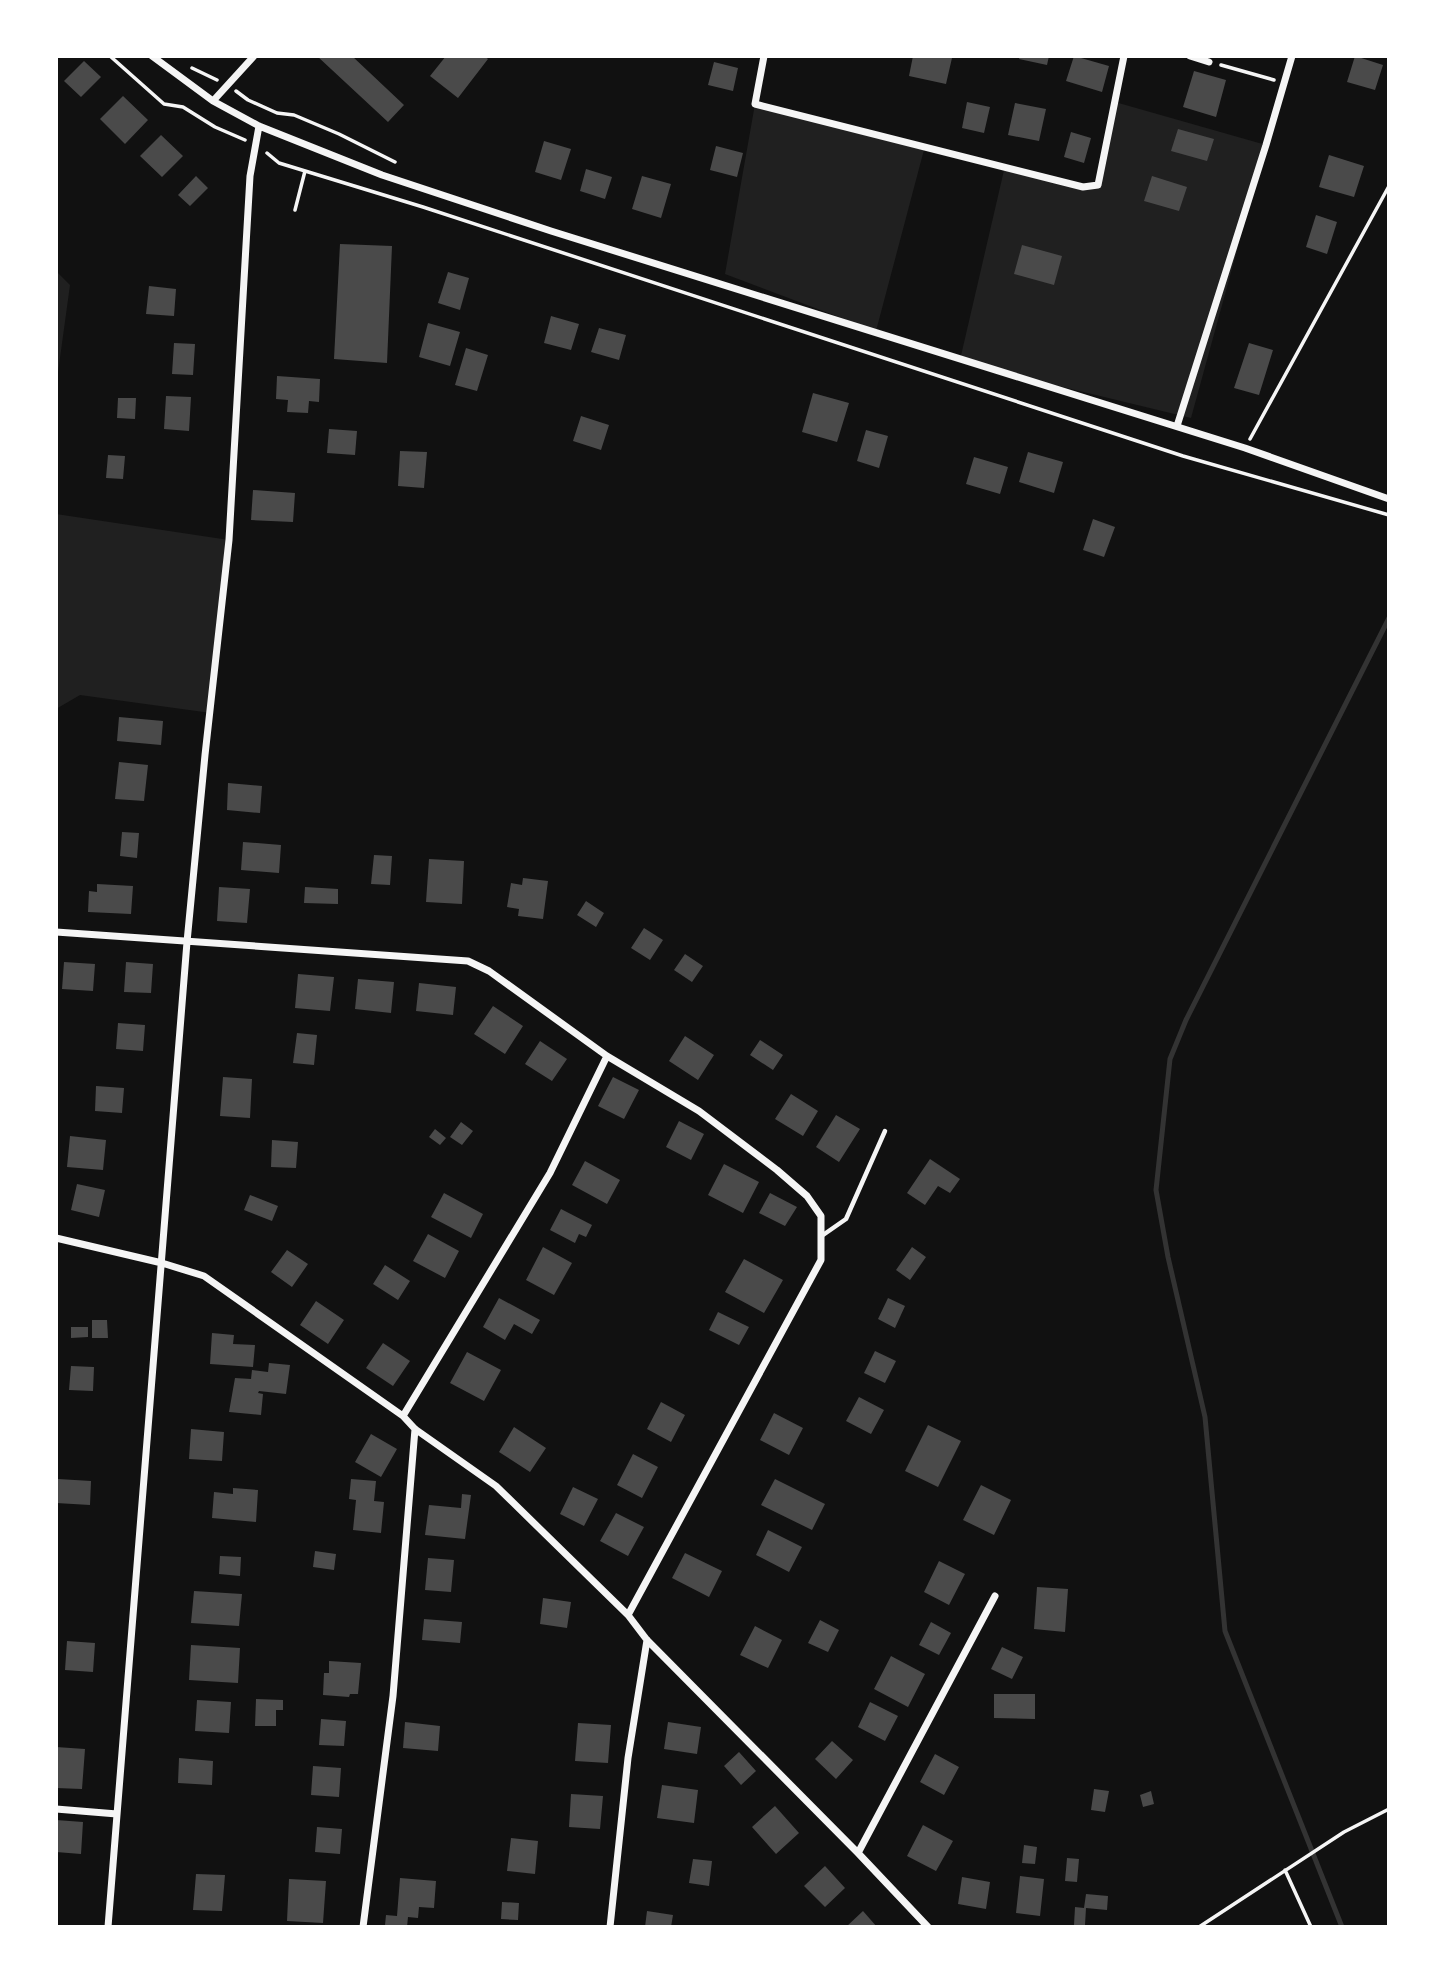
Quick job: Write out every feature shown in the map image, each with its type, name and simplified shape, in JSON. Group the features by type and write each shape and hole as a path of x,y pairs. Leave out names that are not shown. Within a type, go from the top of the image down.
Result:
{"street":[{"path":"152,56 213,101 259,126 382,175 1177,426 1389,499"},
{"path":"213,101 254,56"},
{"path":"764,56 755,104 1083,187 1098,185 1124,56"},
{"path":"1190,56 1209,62"},
{"path":"1177,426 1292,56"},
{"path":"108,1927 187,942 229,540 250,176 259,126"},
{"path":"56,932 468,961 489,971 607,1056 699,1111 807,1196 821,1216 821,1260 628,1615"},
{"path":"403,1416 550,1173 607,1056"},
{"path":"56,1238 162,1263 204,1276 403,1416 415,1429 496,1486 628,1615 647,1640 928,1927"},
{"path":"363,1927 393,1696 415,1429"},
{"path":"858,1853 995,1596"},
{"path":"610,1927 628,1758 647,1640"},
{"path":"56,1809 117,1814"}],"lane":[{"path":"823,1235 846,1219 885,1131"}],"path":[{"path":"113,57 164,104 183,107 215,127 255,145 279,163 423,207 1183,456 1359,505 1389,516"},
{"path":"1209,62 1284,83"},
{"path":"184,64 228,85 248,100 339,134 396,163"},
{"path":"295,210 306,171"},
{"path":"1245,448 1389,186"},
{"path":"1199,1927 1291,1864 1343,1832 1389,1809"},
{"path":"1285,1870 1311,1927"}],"shaded area":[{"path":"1115,102 1266,145 1191,418 960,360 1005,166 1083,187 1098,185"},
{"path":"755,104 925,146 876,331 725,274"},
{"path":"56,271 70,285 56,387"},
{"path":"56,514 229,540 211,713 80,695 56,709"}],"building":[{"path":"317,56 352,56 404,105 388,122"},
{"path":"446,56 484,56 488,59 458,98 430,76"},
{"path":"913,56 952,58 946,84 909,76"},
{"path":"1020,56 1049,56 1047,65 1019,59"},
{"path":"1074,56 1109,66 1102,92 1066,81"},
{"path":"1355,56 1383,65 1375,90 1347,82"},
{"path":"84,61 101,77 81,97 64,81"},
{"path":"714,62 738,68 733,91 708,85"},
{"path":"1194,71 1226,80 1216,117 1183,107"},
{"path":"123,96 148,120 125,144 100,119"},
{"path":"967,102 990,107 984,133 962,128"},
{"path":"1015,103 1046,109 1039,141 1008,135"},
{"path":"1178,129 1214,139 1207,161 1171,151"},
{"path":"1071,132 1091,138 1084,163 1064,157"},
{"path":"161,135 183,156 162,177 140,156"},
{"path":"544,141 571,149 561,180 535,172"},
{"path":"716,146 743,153 737,177 710,170"},
{"path":"1329,155 1364,166 1354,197 1319,187"},
{"path":"586,169 612,177 605,199 580,191"},
{"path":"196,176 208,188 190,206 178,195"},
{"path":"642,176 671,184 661,218 632,209"},
{"path":"1152,176 1187,187 1179,211 1144,201"},
{"path":"1316,215 1337,222 1327,254 1306,247"},
{"path":"340,244 392,246 387,363 334,359"},
{"path":"1022,245 1062,256 1054,285 1014,274"},
{"path":"448,272 469,278 460,310 438,303"},
{"path":"149,286 176,289 174,316 146,314"},
{"path":"551,316 579,324 571,350 544,343"},
{"path":"428,323 460,332 450,366 419,357"},
{"path":"599,328 626,335 619,360 591,352"},
{"path":"174,343 195,344 193,375 172,374"},
{"path":"1249,343 1273,350 1259,395 1234,388"},
{"path":"466,348 488,355 477,391 455,385"},
{"path":"277,376 320,379 319,402 309,401 308,413 287,412 288,400 276,399"},
{"path":"813,393 849,403 837,442 802,432"},
{"path":"166,396 191,397 189,431 164,429"},
{"path":"118,398 136,398 135,419 117,418"},
{"path":"581,416 609,425 601,450 573,441"},
{"path":"329,429 357,431 355,455 327,453"},
{"path":"866,430 888,436 879,468 857,461"},
{"path":"400,451 427,452 424,488 398,486"},
{"path":"1028,452 1063,462 1054,493 1019,482"},
{"path":"108,455 125,456 123,479 106,478"},
{"path":"974,457 1008,467 1000,494 966,484"},
{"path":"253,490 295,493 293,522 251,520"},
{"path":"1093,519 1115,527 1104,557 1083,550"},
{"path":"119,717 163,721 161,745 117,741"},
{"path":"119,762 148,765 144,801 115,799"},
{"path":"228,783 262,786 260,813 227,810"},
{"path":"122,832 139,833 137,858 120,856"},
{"path":"243,842 281,845 279,873 241,870"},
{"path":"374,855 392,856 390,885 371,884"},
{"path":"429,859 464,861 462,904 426,902"},
{"path":"523,878 548,881 543,919 518,916 519,909 507,907 511,883 522,885"},
{"path":"97,884 133,886 131,914 88,912 89,891 97,892"},
{"path":"219,887 250,889 247,923 217,921"},
{"path":"305,887 338,889 338,904 304,903"},
{"path":"586,901 604,913 596,927 577,915"},
{"path":"644,928 663,940 650,960 631,948"},
{"path":"685,954 703,966 692,982 674,970"},
{"path":"64,962 95,964 93,991 62,989"},
{"path":"126,962 153,964 151,993 124,992"},
{"path":"298,974 334,977 330,1011 295,1008"},
{"path":"358,979 394,982 391,1013 355,1009"},
{"path":"419,983 456,987 453,1015 416,1011"},
{"path":"493,1006 523,1026 505,1054 474,1034"},
{"path":"118,1023 145,1025 143,1051 116,1049"},
{"path":"297,1033 317,1035 314,1065 293,1063"},
{"path":"685,1036 714,1055 698,1080 669,1061"},
{"path":"760,1040 783,1055 773,1070 750,1055"},
{"path":"540,1041 567,1059 552,1081 525,1064"},
{"path":"223,1077 252,1079 250,1118 220,1116"},
{"path":"613,1077 639,1090 624,1119 598,1106"},
{"path":"96,1086 124,1088 122,1113 95,1111"},
{"path":"791,1094 818,1111 803,1136 775,1119"},
{"path":"836,1115 860,1129 839,1162 816,1147"},
{"path":"679,1121 704,1134 691,1160 666,1147"},
{"path":"461,1122 473,1131 462,1145 450,1137"},
{"path":"435,1129 446,1138 440,1145 429,1137"},
{"path":"70,1136 106,1140 103,1170 67,1167"},
{"path":"272,1140 298,1142 296,1168 271,1167"},
{"path":"930,1159 960,1179 950,1193 938,1186 925,1205 907,1193"},
{"path":"585,1161 620,1180 607,1204 572,1185"},
{"path":"724,1164 759,1182 743,1213 708,1195"},
{"path":"77,1184 105,1190 99,1217 71,1210"},
{"path":"444,1193 483,1214 471,1238 431,1217"},
{"path":"770,1193 797,1207 785,1226 759,1213"},
{"path":"250,1195 278,1206 272,1221 244,1210"},
{"path":"561,1209 592,1225 586,1237 579,1234 575,1243 550,1230"},
{"path":"428,1234 459,1251 445,1278 413,1261"},
{"path":"543,1247 572,1263 554,1295 526,1280"},
{"path":"912,1247 926,1257 910,1280 896,1270"},
{"path":"287,1250 308,1264 292,1287 271,1272"},
{"path":"744,1259 783,1280 764,1313 725,1292"},
{"path":"385,1265 410,1281 398,1300 373,1284"},
{"path":"499,1298 540,1320 532,1334 514,1324 505,1340 483,1327"},
{"path":"888,1298 905,1306 895,1328 878,1319"},
{"path":"316,1301 344,1320 328,1344 300,1325"},
{"path":"718,1312 749,1327 739,1345 709,1330"},
{"path":"92,1320 107,1320 108,1338 92,1338"},
{"path":"71,1327 88,1327 88,1337 71,1338"},
{"path":"212,1333 234,1335 233,1344 255,1345 253,1367 210,1364"},
{"path":"383,1343 410,1361 393,1386 366,1368"},
{"path":"875,1351 896,1361 885,1383 864,1373"},
{"path":"467,1352 501,1370 484,1401 450,1383"},
{"path":"269,1363 290,1365 286,1394 259,1391 258,1393 263,1394 261,1415 229,1412 235,1378 251,1379 252,1370 268,1372"},
{"path":"71,1366 94,1367 93,1391 69,1390"},
{"path":"859,1397 884,1410 871,1434 846,1421"},
{"path":"661,1402 685,1415 671,1442 647,1429"},
{"path":"774,1413 803,1428 789,1455 760,1440"},
{"path":"928,1425 961,1441 938,1487 905,1471"},
{"path":"514,1427 546,1448 530,1472 499,1452"},
{"path":"191,1429 224,1432 222,1461 189,1459"},
{"path":"371,1434 397,1449 381,1477 355,1462"},
{"path":"633,1454 658,1467 642,1498 617,1485"},
{"path":"58,1479 91,1481 90,1505 56,1503"},
{"path":"351,1479 376,1481 374,1501 384,1502 381,1533 353,1530 356,1500 349,1499"},
{"path":"775,1479 825,1504 812,1530 761,1505"},
{"path":"981,1485 1011,1500 994,1535 963,1520"},
{"path":"573,1487 598,1499 584,1526 560,1514"},
{"path":"233,1488 258,1490 256,1522 212,1518 214,1492 233,1494"},
{"path":"462,1494 471,1495 465,1539 425,1535 429,1505 461,1508"},
{"path":"616,1513 644,1527 628,1556 600,1541"},
{"path":"768,1530 802,1547 789,1572 756,1555"},
{"path":"315,1551 336,1554 334,1570 313,1567"},
{"path":"685,1553 722,1571 709,1597 672,1578"},
{"path":"220,1556 241,1557 240,1576 219,1574"},
{"path":"428,1558 454,1560 451,1592 425,1590"},
{"path":"939,1561 965,1574 949,1605 924,1592"},
{"path":"1037,1587 1068,1589 1065,1632 1034,1629"},
{"path":"194,1591 242,1594 239,1626 191,1623"},
{"path":"543,1598 571,1602 567,1628 540,1624"},
{"path":"424,1619 462,1622 460,1643 422,1640"},
{"path":"820,1620 839,1630 828,1652 808,1643"},
{"path":"931,1622 951,1633 939,1655 919,1645"},
{"path":"755,1626 782,1640 768,1668 740,1655"},
{"path":"67,1641 95,1643 93,1672 65,1670"},
{"path":"191,1645 240,1648 238,1683 189,1680"},
{"path":"1002,1647 1023,1657 1012,1679 991,1669"},
{"path":"891,1656 925,1674 908,1707 874,1689"},
{"path":"329,1661 361,1663 358,1694 350,1694 349,1697 323,1695 324,1673 329,1673"},
{"path":"994,1694 1035,1694 1035,1719 994,1718"},
{"path":"256,1699 283,1700 283,1710 276,1710 276,1726 255,1726"},
{"path":"197,1700 231,1702 229,1733 195,1731"},
{"path":"870,1702 898,1716 885,1741 858,1727"},
{"path":"321,1719 346,1721 344,1746 319,1745"},
{"path":"405,1722 440,1726 438,1751 403,1748"},
{"path":"668,1722 701,1727 697,1754 664,1749"},
{"path":"578,1723 611,1725 608,1763 575,1761"},
{"path":"832,1741 853,1760 836,1779 815,1759"},
{"path":"56,1747 85,1749 82,1789 56,1788"},
{"path":"739,1752 756,1771 741,1785 724,1766"},
{"path":"935,1754 959,1767 944,1795 920,1782"},
{"path":"179,1758 213,1761 212,1785 178,1783"},
{"path":"313,1766 341,1768 339,1797 311,1795"},
{"path":"662,1785 698,1790 694,1823 657,1818"},
{"path":"1094,1789 1109,1791 1105,1812 1091,1810"},
{"path":"1151,1791 1154,1804 1143,1807 1140,1795"},
{"path":"571,1794 603,1796 600,1829 569,1827"},
{"path":"775,1806 799,1833 776,1854 752,1827"},
{"path":"56,1820 83,1822 81,1854 56,1852"},
{"path":"923,1825 953,1841 936,1871 907,1856"},
{"path":"317,1827 342,1829 340,1854 315,1852"},
{"path":"511,1838 538,1841 535,1874 507,1871"},
{"path":"1024,1845 1037,1847 1035,1864 1022,1863"},
{"path":"1067,1858 1079,1859 1077,1882 1065,1881"},
{"path":"693,1859 712,1861 709,1886 689,1883"},
{"path":"825,1866 845,1888 825,1907 804,1886"},
{"path":"196,1874 225,1875 222,1911 193,1910"},
{"path":"1020,1876 1044,1879 1040,1916 1016,1913"},
{"path":"962,1877 990,1882 986,1909 958,1904"},
{"path":"400,1878 436,1881 434,1908 419,1907 418,1918 408,1917 407,1927 385,1925 386,1915 397,1916"},
{"path":"289,1879 326,1881 323,1923 287,1921"},
{"path":"1086,1894 1108,1896 1107,1910 1086,1908 1085,1925 1074,1925 1075,1907 1084,1908"},
{"path":"502,1902 519,1903 518,1920 501,1919"},
{"path":"647,1911 673,1915 671,1927 645,1927"},
{"path":"863,1911 877,1927 846,1927"}],"waterway":[{"path":"1342,1927 1225,1631 1205,1417 1168,1257 1156,1190 1170,1059 1186,1020 1389,618"}]}
